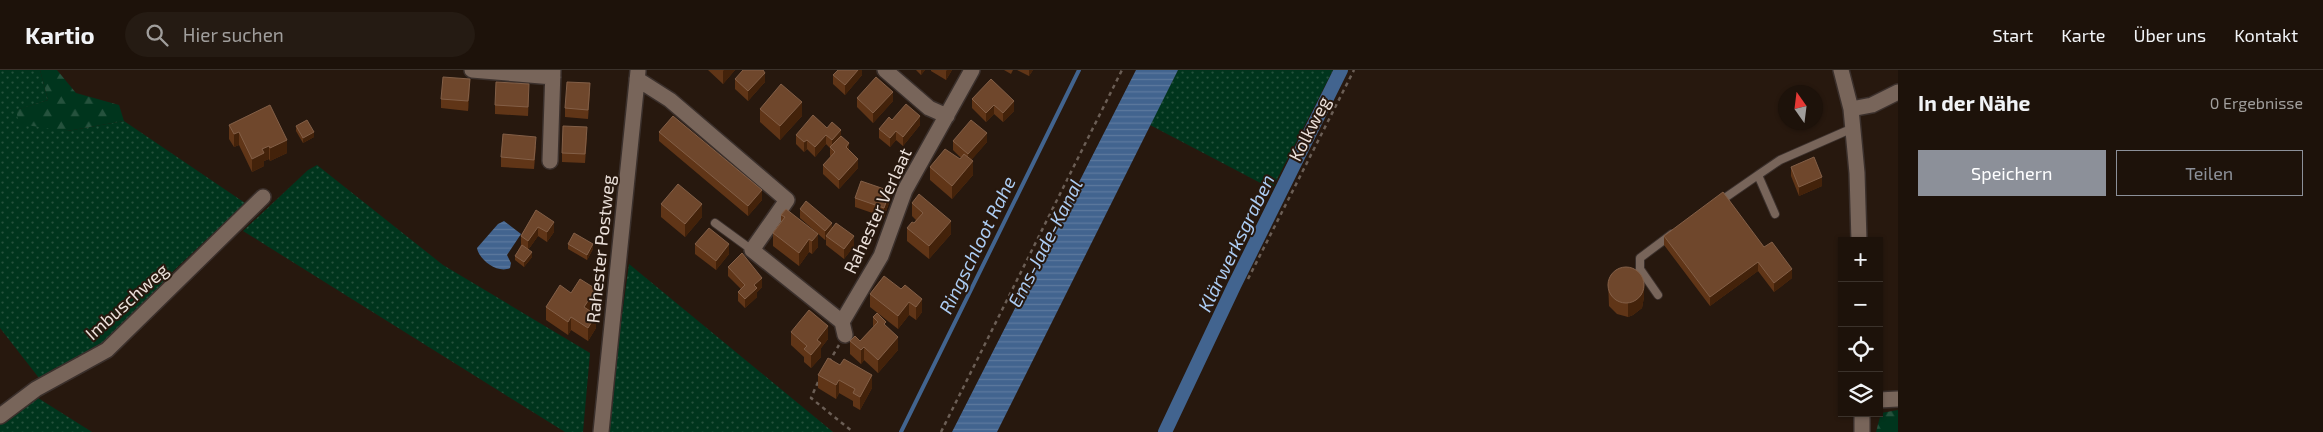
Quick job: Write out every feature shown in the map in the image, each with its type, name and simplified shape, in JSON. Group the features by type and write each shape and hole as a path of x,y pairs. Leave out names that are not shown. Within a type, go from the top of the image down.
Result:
{"street":[{"path":"472,70 553,73 550,161"},
{"path":"885,70 929,108 947,116"},
{"name":"Rahester Verlaat","path":"844,329 881,256 905,190 972,70"},
{"path":"1841,70 1851,109 1853,128 1858,237"},
{"path":"638,74 786,200 752,250 844,329"},
{"name":"Rahester Postweg","path":"601,432 638,74"},
{"path":"1851,109 1872,105 1898,92"},
{"name":"Imbuschweg","path":"0,416 36,389 107,350 263,197"},
{"path":"1883,400 1898,399"},
{"path":"1862,417 1862,432"}],"lane":[{"path":"1712,207 1780,160 1853,128"},
{"path":"1758,175 1775,214"},
{"path":"715,223 752,250"},
{"path":"1658,295 1640,269 1640,258 1681,228"}],"path":[{"path":"941,432 1122,70"},
{"name":"Kolkweg","path":"1248,279 1354,70"},
{"path":"828,364 844,329"},
{"path":"819,380 811,398 853,432"}],"green space":[{"path":"0,70 40,70 48,100 17,110 67,131 124,121 245,203 167,277 134,317 89,356 55,368 39,378 0,328"},
{"path":"40,70 57,70 76,93 119,105 124,121 67,131 19,124 16,110 48,100"},
{"path":"1178,70 1333,70 1272,189 1150,125"},
{"path":"317,165 443,265 590,353 583,432 565,432 243,231 308,170"},
{"path":"629,264 833,432 608,432"},
{"path":"38,398 92,432 0,432 0,422"},
{"path":"1898,410 1898,432 1876,432 1883,413"}],"water":[{"path":"1136,70 1178,70 997,432 952,432"},
{"path":"504,221 521,234 507,255 511,263 510,268 500,269 485,261 478,253 477,248 498,224"}],"building":[{"path":"743,70 763,70 765,73 748,91 735,79"},
{"path":"838,70 858,70 845,85 833,75"},
{"path":"443,77 470,79 468,101 441,99"},
{"path":"876,77 893,92 873,113 857,98"},
{"path":"991,79 1014,101 1003,113 994,105 986,113 972,99"},
{"path":"496,82 529,84 528,107 495,105"},
{"path":"567,82 590,83 588,110 565,108"},
{"path":"781,84 802,102 780,126 760,109"},
{"path":"906,104 920,116 903,137 896,131 890,138 879,129 889,117 892,120"},
{"path":"270,105 287,140 270,148 269,146 262,149 264,153 252,159 239,132 234,134 229,125"},
{"path":"813,115 827,128 832,122 841,130 832,140 826,135 815,147 807,140 804,142 796,135"},
{"path":"673,116 762,190 748,206 659,132"},
{"path":"307,120 314,132 303,138 296,126"},
{"path":"971,120 987,133 968,154 953,141"},
{"path":"563,126 587,127 585,154 562,153"},
{"path":"503,134 536,137 534,160 501,157"},
{"path":"841,136 849,143 846,147 858,159 839,180 823,165 835,152 830,147"},
{"path":"945,149 960,159 964,154 973,161 952,186 930,167"},
{"path":"1814,157 1822,177 1799,187 1791,167"},
{"path":"861,181 890,191 884,208 855,198"},
{"path":"678,184 702,204 685,224 661,204"},
{"path":"1723,192 1764,247 1772,242 1792,269 1774,283 1758,262 1710,297 1664,236"},
{"path":"919,194 951,221 929,246 907,228 923,213 912,203"},
{"path":"806,201 832,223 825,231 800,209"},
{"path":"786,209 818,234 812,241 809,239 799,253 773,233 785,217 781,215"},
{"path":"536,210 554,222 547,232 538,227 528,241 521,236"},
{"path":"836,223 854,236 844,249 826,236"},
{"path":"709,228 729,244 716,261 695,244"},
{"path":"574,233 593,244 587,255 568,244"},
{"path":"522,245 532,252 524,262 515,256"},
{"path":"742,253 762,278 754,285 757,288 745,299 738,292 745,285 728,267"},
{"path":"1626,267 1639,272 1644,285 1639,298 1626,303 1613,298 1608,285 1613,272"},
{"path":"884,276 901,289 905,285 922,299 916,307 909,302 898,316 870,294"},
{"path":"580,279 596,289 584,307 596,315 588,328 571,317 568,322 546,307 560,285 571,293"},
{"path":"809,310 828,326 817,340 821,343 811,355 804,349 807,346 791,332"},
{"path":"877,313 886,322 884,324 898,337 878,360 864,347 861,350 850,341 855,336 860,341 878,322 873,317"},
{"path":"828,358 840,365 844,359 872,375 860,397 853,393 855,389 839,380 836,385 818,375"}],"waterway":[{"name":"Ringschloot Rahe","path":"901,432 1079,70"},
{"name":"Klärwerksgraben","path":"1165,432 1234,286 1341,70"}],"water label":[{"name":"Ems-Jade-Kanal","path":"1045,243"}]}
